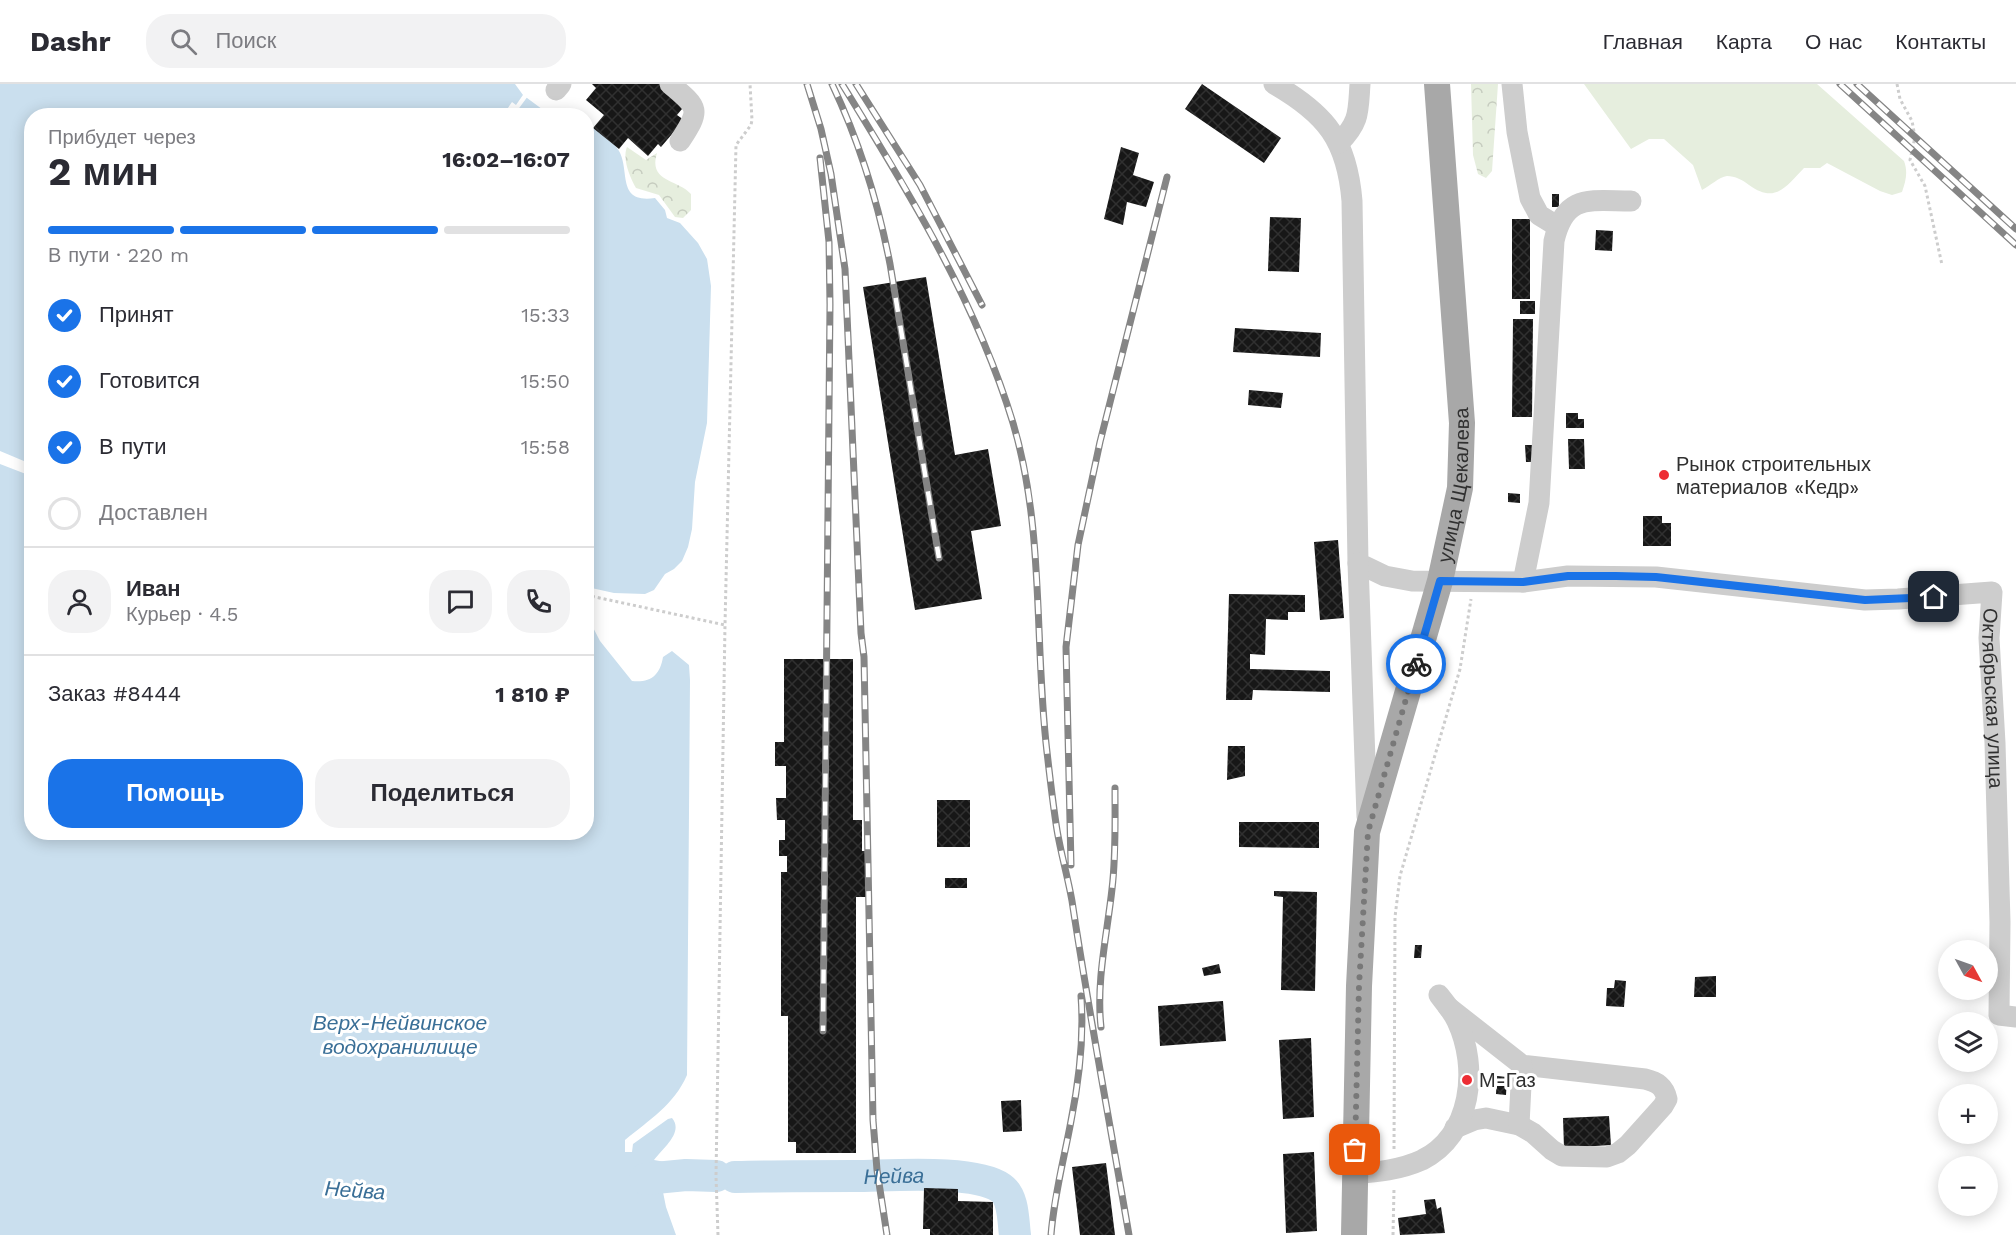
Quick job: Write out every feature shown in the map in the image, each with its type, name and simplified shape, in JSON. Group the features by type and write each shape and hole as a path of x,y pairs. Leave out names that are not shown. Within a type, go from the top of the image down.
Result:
{"main road":[{"name":"улица Щекалева","path":"1354,1235 1359,986 1368,832 1440,581 1460,488 1462,423 1437,84"}],"street":[{"path":"670,84 690,100 694,107 693,122 680,141"},
{"path":"1274,84 1315,114 1340,143 1350,174 1358,563 1368,832"},
{"path":"1340,143 1354,127 1360,84"},
{"path":"1512,84 1517,132 1530,198 1539,215 1557,226"},
{"path":"1523,582 1539,503 1554,241 1557,226 1563,216 1580,202 1631,201"},
{"name":"Октябрьская улица","path":"1358,563 1385,576 1412,581 1523,582 1568,576 1656,577 1865,600 1992,592 1989,638 1995,743 2000,922 1999,1015 2016,1017"},
{"path":"1354,1174 1384,1171 1423,1159 1447,1140 1467,1105 1468,1057 1464,1037 1456,1019 1443,1001 1522,1065 1645,1079 1662,1086 1667,1099 1628,1144 1618,1153 1607,1157 1562,1156 1519,1125 1486,1118 1455,1128"},
{"path":"1519,1125 1522,1065"}],"path":[{"path":"718,1235 716,1176 725,626 736,145 751,125 750,84"},
{"path":"1897,84 1900,99 1912,121 1915,137 1910,160 1925,186 1942,265"},
{"path":"594,597 725,626"}],"green space":[{"path":"1471,84 1498,84 1492,171 1486,178 1478,174 1473,155"},
{"path":"1584,84 1817,84 1904,161 1906,176 1902,192 1892,195 1880,191 1827,163 1820,168 1804,168 1786,187 1773,193 1758,191 1739,179 1727,176 1702,190 1693,165 1664,139 1649,139 1631,149"},
{"path":"627,147 646,160 657,153 655,162 660,175 691,194 691,210 683,218 675,217 659,195 636,188 626,162"}],"water":[{"path":"0,84 515,84 523,95 541,108 24,108 24,461 0,451"},
{"path":"594,128 617,148 624,165 629,190 642,198 655,198 665,210 667,218 680,223 698,243 707,259 711,286 707,423 695,482 692,529 688,547 682,561 665,574 654,590 645,594 614,593 594,589"},
{"name":"Верх-Нейвинское водохранилище","path":"0,464 24,473 24,840 594,840 594,629 600,641 632,681 644,681 654,676 660,669 663,657 672,651 689,665 687,1075 682,1086 668,1103 625,1140 625,1152 632,1152 633,1144 668,1119 672,1118 675,1123 676,1129 671,1140 654,1160 687,1166 686,1190 663,1192 676,1235 0,1235"}],"pier":[{"path":"525,92 528,96 519,108 508,108 512,102 516,105"}],"building":[{"path":"592,84 664,84 687,103 677,115 684,120 661,147 658,144 648,156 628,138 619,149 594,129 604,115 586,100 596,88"},
{"path":"1202,84 1281,138 1264,163 1185,109"},
{"path":"1121,147 1139,153 1133,175 1154,182 1146,207 1127,202 1123,225 1104,219"},
{"path":"1552,194 1559,194 1559,207 1552,207"},
{"path":"1270,217 1301,218 1299,272 1268,271"},
{"path":"1512,219 1530,219 1530,299 1512,299"},
{"path":"1596,230 1613,231 1612,251 1595,250"},
{"path":"926,277 955,455 988,449 1001,526 971,531 982,599 915,610 863,287"},
{"path":"1520,301 1535,301 1535,314 1520,314"},
{"path":"1513,319 1533,319 1532,417 1512,417"},
{"path":"1235,328 1321,333 1320,357 1233,352"},
{"path":"1249,390 1283,393 1281,408 1248,405"},
{"path":"1566,413 1578,413 1578,419 1584,419 1584,428 1566,428"},
{"path":"1568,439 1584,439 1585,469 1569,469"},
{"path":"1525,445 1533,445 1534,462 1526,462"},
{"path":"1508,493 1520,494 1520,503 1508,502"},
{"path":"1643,516 1662,516 1662,523 1671,523 1671,546 1643,546"},
{"path":"1338,540 1344,618 1320,620 1314,542"},
{"path":"1229,594 1305,595 1305,612 1288,612 1288,620 1266,619 1265,655 1250,654 1250,669 1330,671 1330,692 1253,690 1252,700 1226,700"},
{"path":"784,659 853,659 853,820 862,820 862,851 870,851 870,897 856,897 856,1153 796,1153 796,1142 788,1142 788,1016 781,1016 781,872 787,872 787,856 779,856 779,840 785,840 785,820 777,820 776,798 786,798 786,766 775,766 775,742 784,742"},
{"path":"1228,746 1245,746 1245,776 1227,780"},
{"path":"937,800 970,800 970,847 937,847"},
{"path":"1239,822 1319,822 1319,848 1239,847"},
{"path":"945,878 967,878 967,888 945,888"},
{"path":"1274,891 1317,892 1315,991 1281,990 1283,897 1274,896"},
{"path":"1415,945 1422,945 1421,958 1414,958"},
{"path":"1219,964 1221,973 1204,976 1202,968"},
{"path":"1716,976 1716,997 1694,997 1695,977"},
{"path":"1615,980 1626,981 1624,1007 1606,1006 1607,988 1614,988"},
{"path":"1223,1001 1226,1041 1160,1046 1158,1006"},
{"path":"1311,1038 1314,1117 1283,1119 1279,1040"},
{"path":"1497,1076 1507,1077 1506,1095 1496,1094"},
{"path":"1021,1100 1022,1131 1003,1132 1001,1101"},
{"path":"1609,1116 1611,1145 1564,1148 1563,1118"},
{"path":"1314,1152 1317,1231 1286,1233 1283,1154"},
{"path":"1106,1163 1115,1235 1080,1235 1072,1167"},
{"path":"924,1188 958,1189 958,1201 993,1202 993,1235 930,1235 930,1229 923,1229"},
{"path":"1435,1199 1437,1209 1441,1207 1445,1233 1400,1235 1398,1218 1426,1214 1424,1200"}],"waterway":[{"name":"Нейва","path":"645,1179 686,1175 716,1176"},
{"name":"Нейва","path":"735,1177 931,1175 972,1178 988,1182 1005,1192 1012,1210 1015,1235"}],"railway":[{"path":"807,84 821,129 831,174 845,269 861,633 864,657 873,1120 877,1170 887,1235"},
{"path":"832,84 859,150 885,241 939,558"},
{"path":"842,84 915,206 960,290 998,378 1023,463 1034,545 1043,711 1054,811 1072,901 1129,1235"},
{"path":"856,84 920,185 982,305"},
{"path":"1840,84 2016,245"},
{"path":"1857,84 2016,229"},
{"path":"820,158 829,242 830,304 823,1031"},
{"path":"1071,865 1066,647 1078,545 1100,442 1167,177"},
{"path":"1101,1027 1101,975 1114,864 1115,788"},
{"path":"1051,1235 1074,1106 1081,1043 1081,996"}],"way so far":[{"path":"1355,1150 1359,986 1368,832 1416,664"}],"place":[{"name":"Рынок строительных материалов «Кедр»","path":"1664,475"},
{"name":"М-Газ","path":"1467,1080"}],"route":[{"path":"1416,664 1440,581 1523,582 1568,576 1656,577 1865,600 1934,597"}]}
